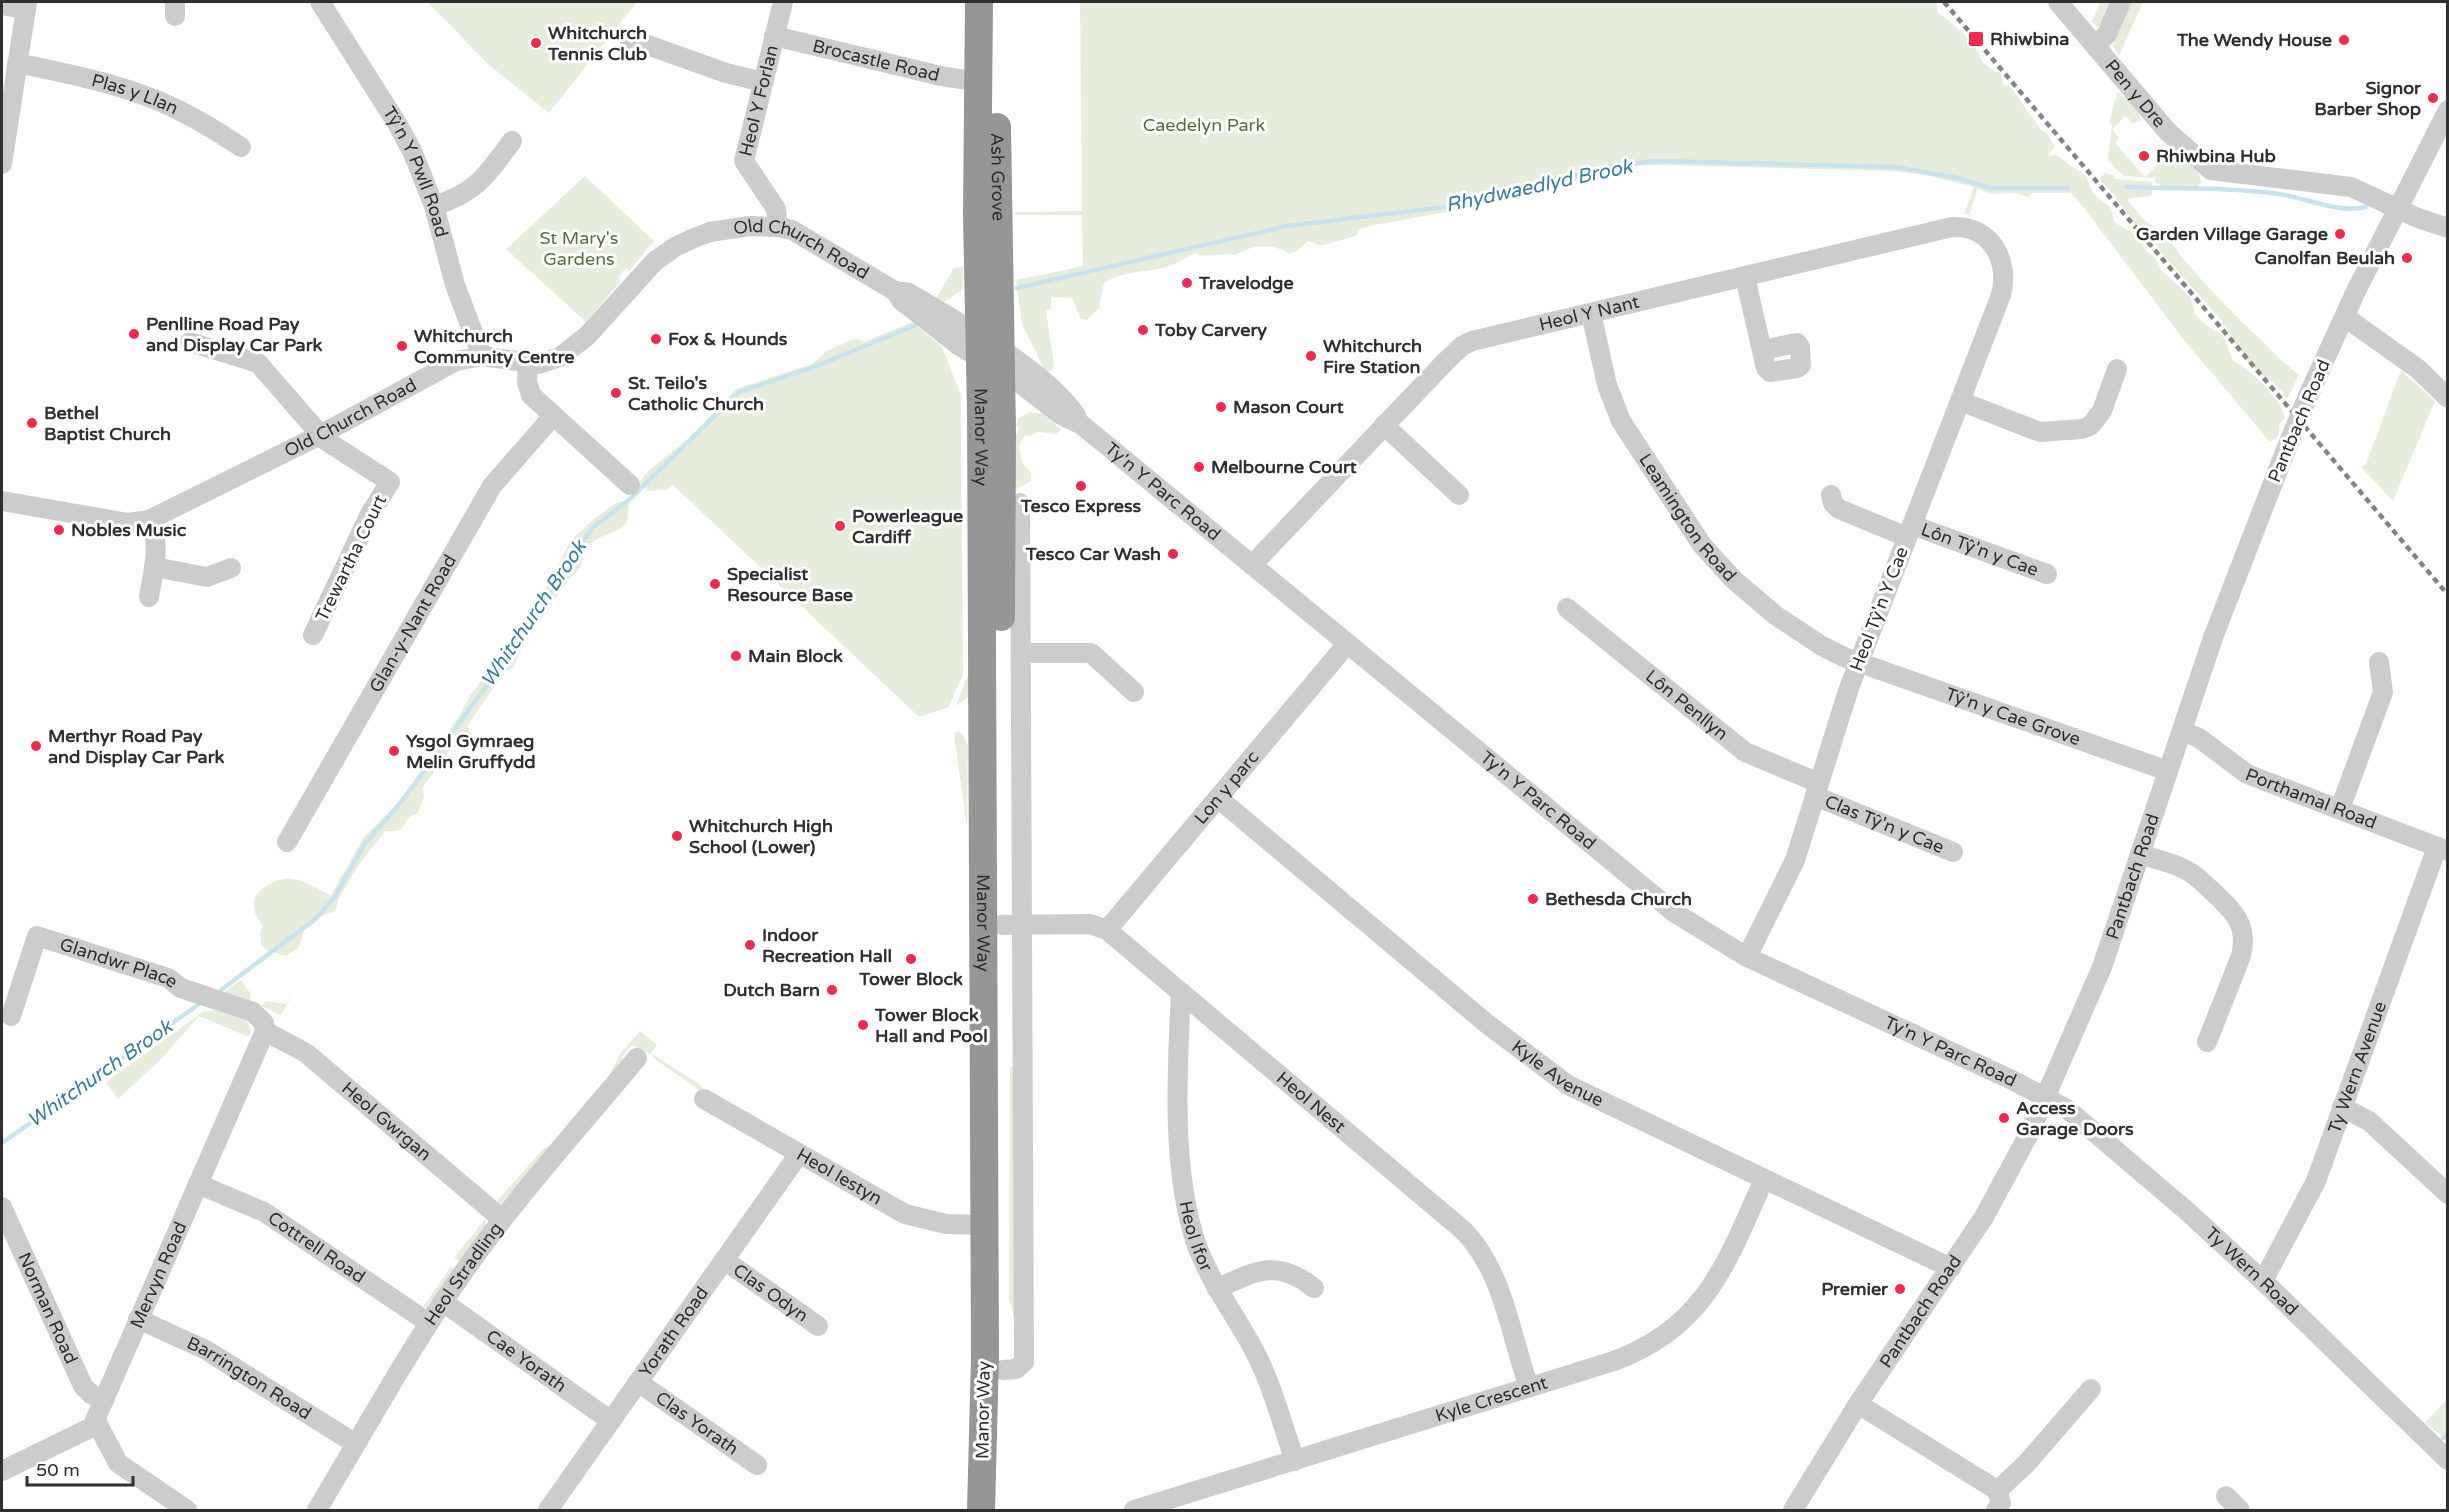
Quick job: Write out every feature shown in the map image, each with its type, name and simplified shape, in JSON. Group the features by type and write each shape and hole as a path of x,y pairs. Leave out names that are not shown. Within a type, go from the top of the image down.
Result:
{"highway":[{"name":"Ash Grove","path":"979,2 977,215 990,354"},
{"name":"Ash Grove","path":"990,354 996,2"},
{"name":"Manor Way","path":"990,354 1002,484 1011,925 1000,1510"},
{"name":"Manor Way","path":"981,1510 985,1357 981,422 990,354"}],"street":[{"name":"Tŷ'n Y Pwll Road","path":"320,2 398,125 420,169 434,206 455,285 482,356"},
{"name":"Heol Y Forlan","path":"778,227 776,209 744,162 783,2"},
{"name":"Pen y Dre","path":"2058,2 2176,141 2211,170 2341,184 2448,228"},
{"path":"2095,46 2107,34 2121,2"},
{"path":"2,5 27,6 2,164"},
{"name":"Brocastle Road","path":"774,36 940,76 978,82"},
{"path":"630,43 642,43 710,68 763,82"},
{"name":"Plas y Llan","path":"17,63 96,81 156,100 207,126 241,147"},
{"name":"Pantbach Road","path":"1793,1510 1858,1404 1950,1268 2012,1168 2098,976 2229,594 2308,396 2397,208 2448,110"},
{"path":"434,206 458,198 476,187 512,141"},
{"name":"Old Church Road","path":"2,501 128,523 149,520 321,435 461,359 482,356 528,364 553,361 574,348 655,261 675,247 710,232 734,227 778,227 803,236 896,291 902,301 958,345 990,354"},
{"name":"Heol Y Nant","path":"1252,565 1462,346 1491,336 1961,227 1982,234 1991,242 2002,259"},
{"name":"Heol Tŷ'n Y Cae","path":"1747,957 1791,870 1858,662 2001,295 2004,283 2002,259"},
{"path":"1745,277 1762,350"},
{"name":"Leamington Road","path":"1591,314 1607,385 1621,421 1702,545 1734,580 1775,615 1833,652 1858,662"},
{"path":"2345,317 2418,369 2448,398"},
{"path":"190,342 258,363 321,435"},
{"name":"Ty'n Y Parc Road","path":"990,354 1016,360 1069,405 1082,424 1643,888 1697,927 1747,957 2045,1096"},
{"path":"528,364 528,389 531,395 630,485"},
{"path":"1960,401 2040,432 2082,429 2090,426 2102,411 2117,369"},
{"name":"Glan-y-Nant Road","path":"287,842 492,486 553,416"},
{"path":"1384,425 1459,495"},
{"name":"Trewartha Court","path":"313,635 370,514 390,482 321,435"},
{"name":"Lôn Tŷ'n y Cae","path":"1831,495 1833,503 1839,509 2048,574"},
{"name":"Manor Way","path":"1011,925 1021,653 1020,503"},
{"path":"149,520 157,540 149,597"},
{"path":"154,567 207,577 231,568"},
{"name":"Lôn Penllyn","path":"1567,608 1745,752 1817,789"},
{"name":"Lon y parc","path":"1107,930 1347,644"},
{"path":"1021,653 1091,653 1134,692"},
{"name":"Tŷ'n y Cae Grove","path":"1858,662 2168,771"},
{"path":"2340,809 2384,692 2379,662"},
{"name":"Porthamal Road","path":"2182,731 2199,738 2247,774 2442,849"},
{"name":"Clas Tŷ'n y Cae","path":"1817,789 1953,852"},
{"name":"Kyle Avenue","path":"1218,798 1486,1023 1568,1085 1950,1268"},
{"name":"Ty Wern Avenue","path":"2263,1281 2311,1192 2442,849"},
{"path":"2140,854 2184,868 2192,873 2227,905 2241,924 2244,944 2241,956 2207,1042"},
{"name":"Heol Nest","path":"1011,925 1090,924 1107,930 1446,1216 1476,1243 1492,1270 1529,1387"},
{"name":"Glandwr Place","path":"11,1016 37,936 168,978 181,988 253,1012 264,1023 265,1031"},
{"name":"Heol Ifor","path":"1181,992 1180,1163 1189,1216 1197,1245 1217,1289 1262,1367 1295,1461"},
{"name":"Mervyn Road","path":"96,1421 138,1319 265,1031"},
{"name":"Heol Gwrgan","path":"265,1031 306,1053 502,1219"},
{"name":"Heol Stradling","path":"317,1510 443,1302 502,1219 637,1058"},
{"name":"Ty Wern Road","path":"2045,1096 2067,1109 2126,1158 2263,1281 2448,1460"},
{"name":"Heol Iestyn","path":"704,1099 905,1214 946,1224 984,1225"},
{"path":"2342,1107 2368,1121 2448,1194"},
{"name":"Yorath Road","path":"548,1510 799,1154"},
{"name":"Kyle Crescent","path":"1134,1510 1630,1355 1656,1341 1696,1309 1716,1279 1764,1179"},
{"name":"Cottrell Road","path":"198,1184 264,1212 429,1323"},
{"name":"Norman Road","path":"2,1207 83,1386 104,1400"},
{"name":"Clas Odyn","path":"724,1260 818,1326"},
{"path":"1217,1289 1256,1272 1271,1269 1287,1271 1300,1277 1314,1288"},
{"name":"Cae Yorath","path":"443,1302 611,1421"},
{"name":"Barrington Road","path":"138,1319 206,1350 356,1444"},
{"name":"Clas Yorath","path":"638,1382 757,1465"},
{"path":"1858,1404 2002,1504 2026,1464 2091,1389"},
{"path":"2,1471 88,1431 96,1421 118,1463 187,1510"},
{"path":"2226,1496 2240,1510"}],"green space":[{"name":"Whitchurch Tennis Club","path":"427,2 637,2 549,113 489,65"},
{"name":"Caedelyn Park","path":"1080,2 1936,2 1938,12 1963,33 1978,52 1982,62 1996,72 2000,72 2004,85 2011,87 2041,130 2047,133 2055,147 2048,154 2049,156 2056,155 2086,176 2093,193 2111,208 2114,222 2138,236 2146,251 2156,259 2161,270 2191,298 2195,314 2202,322 2223,336 2233,361 2256,377 2272,394 2285,418 2279,424 2278,435 2270,442 2184,340 2077,199 2070,193 2032,193 2029,197 2015,193 1991,194 1978,189 1969,215 1964,214 1974,187 1926,175 1893,171 1629,166 1491,204 1369,226 1360,229 1356,236 1320,246 1308,241 1289,254 1268,246 1255,247 1235,255 1195,253 1169,266 1120,276 1104,283 1099,308 1087,320 1081,319 1072,298 1051,297 1051,308 1046,311 1054,364 1051,371 1045,371 1022,324 1016,280 1083,266 1082,215 1015,215 1015,212 1082,211"},
{"path":"2100,2 2112,2 2102,25 2097,27 2092,21"},
{"path":"2130,2 2143,2 2119,56 2112,45"},
{"path":"2117,92 2138,111 2141,121 2132,123 2126,116 2112,129 2119,138 2115,143 2145,177 2172,147 2199,173 2201,183 2196,187 2164,187 2156,183 2155,178 2124,176 2108,161 2112,125 2109,122"},
{"path":"2105,173 2113,175 2115,179 2152,182 2150,196 2127,199 2143,219 2155,228 2164,228 2173,246 2200,278 2282,361 2299,375 2288,397 2284,398 2283,391 2248,363 2221,320 2159,250 2150,236 2138,228 2099,179"},
{"name":"St Mary's Gardens","path":"585,176 654,241 629,271 626,268 618,278 621,281 586,322 506,249"},
{"path":"963,267 963,289 944,302 936,298 954,268"},
{"name":"Powerleague Cardiff","path":"912,322 942,347 961,395 963,674 949,707 919,717 673,485 667,490 648,491 639,483 649,470 689,438 736,389 812,364 827,351 850,340 857,339 864,342"},
{"path":"2401,370 2435,401 2393,501 2361,467 2366,464"},
{"path":"1030,412 1043,414 1061,429 1056,434 1039,432 1029,436 1025,435 1019,446 1022,462 1031,473 1031,481 1017,489 1013,486 1016,435 1019,429 1016,425 1019,418"},
{"path":"624,501 629,504 627,522 618,530 599,538 587,548 578,570 571,576 523,646 513,668 503,674 467,726 472,735 468,744 463,748 452,747 423,787 424,797 417,814 409,817 400,829 385,831 358,866 338,900 337,908 325,914 304,931 299,947 286,956 268,951 262,946 260,935 262,926 254,909 256,896 273,882 287,879 298,880 331,895 364,837 400,801 458,718 471,694 527,623 571,540 595,518 616,503"},
{"path":"969,629 971,694 956,706 968,675"},
{"path":"956,731 962,733 968,746 967,826 954,735"},
{"path":"241,980 251,994 249,1002 223,993"},
{"path":"296,988 281,1015 261,1006 266,1001 286,1004"},
{"path":"216,1010 247,1021 251,1031 249,1037 199,1016 160,1060 118,1099 106,1082 203,1012"},
{"path":"640,1031 657,1045 650,1054 632,1045 621,1058 624,1061 501,1205 497,1201 543,1149 549,1146 610,1074 620,1054"},
{"path":"654,1055 699,1084 703,1088 702,1092 652,1057"},
{"path":"1010,1067 1013,1067 1014,1318 1009,1299"},
{"path":"485,1219 486,1226 462,1259 459,1261 454,1258"},
{"path":"451,1266 454,1270 428,1308 423,1307"},
{"path":"2447,1399 2447,1440 2425,1423"}],"waterway":[{"name":"Rhydwaedlyd Brook","path":"1017,288 1287,226 1470,204 1530,190 1604,167 1655,161 1896,167 1958,178 1989,188 2067,188"},
{"name":"Rhydwaedlyd Brook","path":"2127,187 2260,192 2289,196 2334,207 2356,209 2366,207"},
{"name":"Whitchurch Brook","path":"221,990 314,920 334,898 364,845 402,801 526,632 592,528 630,499 739,392 814,367 916,325"},
{"name":"Whitchurch Brook","path":"2,1143 198,1005"},
{"path":"2443,1438 2448,1436"}],"railway":[{"path":"1944,2 2448,595"}],"place":[{"name":"Rhiwbina","path":"1976,39"},
{"name":"The Wendy House","path":"2344,40"},
{"name":"Whitchurch Tennis Club","path":"536,43"},
{"name":"Signor Barber Shop","path":"2433,98"},
{"name":"Rhiwbina Hub","path":"2144,156"},
{"name":"Garden Village Garage","path":"2340,234"},
{"name":"Canolfan Beulah","path":"2407,258"},
{"name":"Travelodge","path":"1187,283"},
{"name":"Toby Carvery","path":"1143,330"},
{"name":"Penlline Road Pay and Display Car Park","path":"134,334"},
{"name":"Fox & Hounds","path":"656,339"},
{"name":"Whitchurch Community Centre","path":"402,346"},
{"name":"Whitchurch Fire Station","path":"1311,356"},
{"name":"St. Teilo's Catholic Church","path":"616,393"},
{"name":"Mason Court","path":"1221,407"},
{"name":"Bethel Baptist Church","path":"32,423"},
{"name":"Melbourne Court","path":"1199,467"},
{"name":"Tesco Express","path":"1081,486"},
{"name":"Powerleague Cardiff","path":"840,526"},
{"name":"Nobles Music","path":"59,530"},
{"name":"Tesco Car Wash","path":"1173,554"},
{"name":"Specialist Resource Base","path":"715,584"},
{"name":"Main Block","path":"736,656"},
{"name":"Merthyr Road Pay and Display Car Park","path":"36,746"},
{"name":"Ysgol Gymraeg Melin Gruffydd","path":"394,751"},
{"name":"Whitchurch High School (Lower)","path":"677,836"},
{"name":"Bethesda Church","path":"1533,899"},
{"name":"Indoor Recreation Hall","path":"750,945"},
{"name":"Tower Block","path":"911,959"},
{"name":"Dutch Barn","path":"832,990"},
{"name":"Tower Block Hall and Pool","path":"863,1025"},
{"name":"Access Garage Doors","path":"2004,1118"},
{"name":"Premier","path":"1900,1289"}]}
